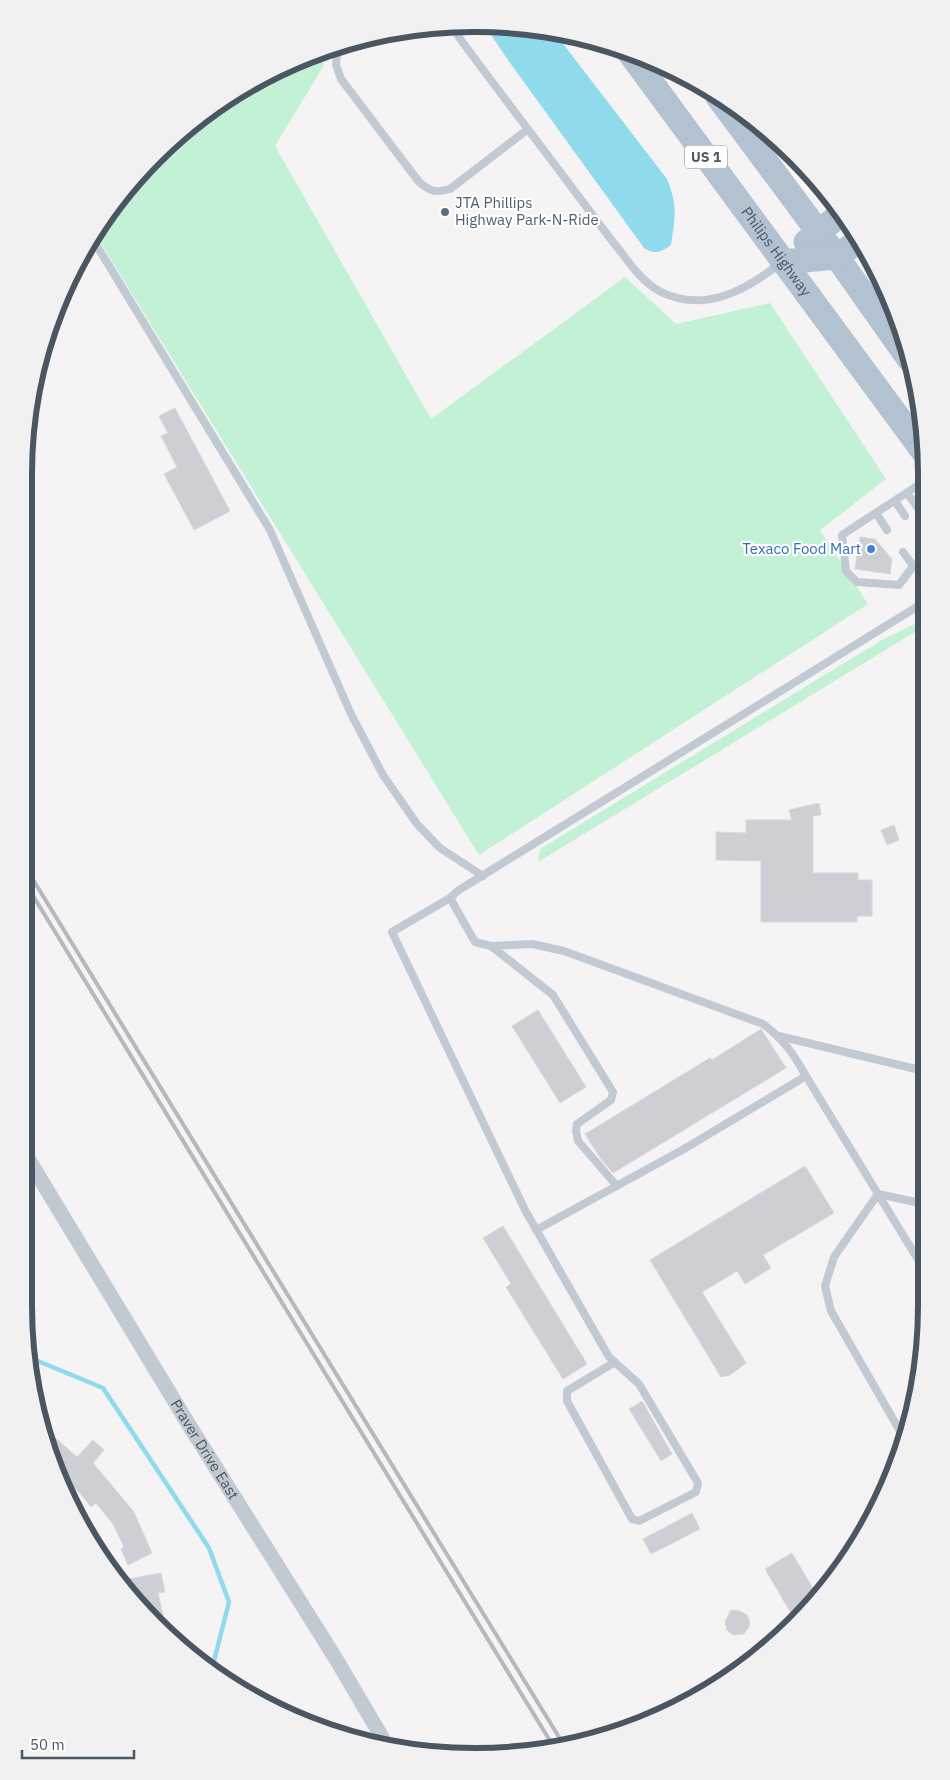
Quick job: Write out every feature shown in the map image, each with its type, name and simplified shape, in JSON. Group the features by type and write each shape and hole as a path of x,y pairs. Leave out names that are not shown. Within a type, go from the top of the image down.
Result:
{"main road":[{"name":"Philips Highway","path":"637,64 917,444"},
{"name":"US 1","path":"737,119 896,341"},
{"path":"782,262 835,219"},
{"path":"782,262 837,257 853,245"}],"street":[{"name":"Praver Drive East","path":"32,1165 190,1425 336,1659 382,1737"}],"lane":[{"path":"456,33 641,277 661,292 683,299 714,300 735,292 768,273 782,262"},
{"path":"337,55 336,65 341,79 419,182 427,188 438,192 450,189 528,129"},
{"path":"97,246 270,530 351,714 383,775 417,824 440,848 483,876"},
{"path":"918,485 842,535 846,572 857,582 899,585 918,564"},
{"path":"907,493 917,507"},
{"path":"895,500 905,516"},
{"path":"876,513 887,530"},
{"path":"903,552 914,568"},
{"path":"615,1362 567,1392 567,1401 632,1519 639,1521 696,1492 698,1483 639,1384 615,1362 609,1357 536,1230 392,932 450,898 918,606"},
{"path":"450,898 475,942 490,946 532,944 564,951 763,1024 779,1036 792,1053 918,1260"},
{"path":"490,946 553,995 613,1092 611,1100 577,1124 576,1131 578,1141 617,1186"},
{"path":"779,1036 918,1070"},
{"path":"536,1230 684,1149 806,1076"},
{"path":"878,1194 918,1203"},
{"path":"878,1194 834,1257 825,1286 831,1311 899,1430"}],"shaded area":[{"path":"771,146 808,183 820,199 811,195"}],"green space":[{"path":"324,59 323,67 275,146 431,419 625,277 676,324 770,303 886,479 820,530 868,604 479,855 100,241 142,183 183,142 229,107 254,92 279,78"},
{"path":"918,622 918,630 538,862 540,849 882,640"}],"water":[{"path":"489,32 533,36 561,41 667,179 673,197 675,212 671,245 658,252 644,248"}],"building":[{"path":"175,408 230,511 194,530 164,474 177,467 161,436 168,433 159,416"},
{"name":"Texaco Food Mart","path":"860,537 875,539 892,559 890,574 855,569"},
{"path":"819,803 821,815 813,816 813,873 858,873 858,880 872,880 872,916 857,916 857,922 761,922 761,861 716,860 716,832 746,833 746,820 792,820 789,810"},
{"path":"894,825 899,840 887,845 881,830"},
{"path":"538,1010 586,1087 560,1103 512,1026"},
{"path":"761,1029 786,1068 613,1173 601,1159 585,1134 710,1058 712,1060"},
{"path":"805,1166 834,1213 763,1255 771,1268 745,1284 737,1271 702,1292 746,1363 730,1375 721,1377 650,1260"},
{"path":"503,1226 587,1364 563,1379 506,1287 511,1284 483,1238"},
{"path":"642,1401 672,1454 661,1461 629,1409"},
{"path":"53,1436 77,1457 93,1440 104,1450 93,1463 134,1512 152,1553 128,1565 121,1549 124,1547 113,1524 96,1503 91,1507 71,1485"},
{"path":"692,1513 700,1529 651,1554 643,1539"},
{"path":"792,1553 814,1590 792,1614 765,1569"},
{"path":"161,1573 165,1592 158,1593 164,1620 142,1597 129,1579"},
{"path":"731,1610 740,1611 747,1615 750,1623 744,1634 733,1635 727,1630 725,1622"}],"waterway":[{"path":"36,1360 103,1388 209,1548 229,1602 214,1662"}],"railway":[{"path":"32,878 560,1739"},
{"path":"32,894 550,1741"}],"place":[{"name":"JTA Phillips Highway Park-N-Ride","path":"445,212"},
{"name":"Texaco Food Mart","path":"871,549"}]}
